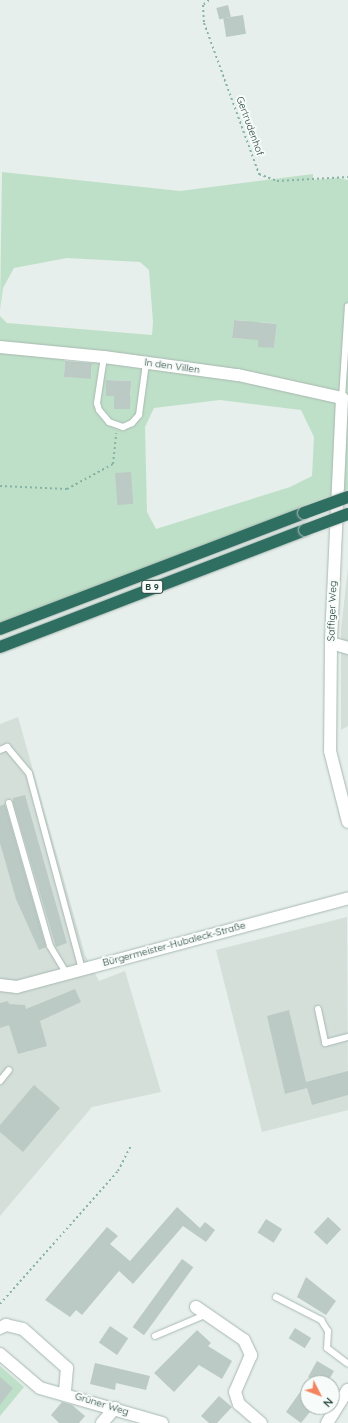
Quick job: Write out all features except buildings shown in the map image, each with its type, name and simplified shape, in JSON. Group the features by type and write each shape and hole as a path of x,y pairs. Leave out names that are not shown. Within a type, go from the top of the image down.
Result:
{"highway":[{"name":"B 9","path":"0,629 348,497"},
{"name":"B 9","path":"0,647 348,514"}],"street":[{"name":"In den Villen","path":"0,347 104,357 238,375 342,398"},
{"name":"Saffiger Weg","path":"342,398 331,643 330,751 348,822"},
{"path":"331,643 348,648"},
{"name":"Bürgermeister-Hubaleck-Straße","path":"0,986 17,986 348,898"},
{"path":"196,1307 244,1340 250,1353 235,1392 239,1404 261,1423"},
{"name":"Grüner Weg","path":"0,1328 6,1325 23,1329 67,1368 65,1393"},
{"name":"Grüner Weg","path":"0,1354 40,1388 65,1393 162,1423"},
{"path":"327,1423 347,1393"},
{"path":"102,1423 115,1408"}],"lane":[{"path":"342,398 348,306"},
{"path":"104,357 97,403 103,417 116,426 128,426 139,415 146,363"},
{"path":"0,750 7,747 29,773 82,969"},
{"path":"9,803 50,946 66,973"},
{"path":"318,1009 325,1043 348,1037"},
{"path":"0,1081 9,1070"},
{"path":"276,1297 321,1320 328,1331 327,1348 348,1364"},
{"path":"155,1336 206,1314"}],"path":[{"name":"Gertrudenhof","path":"209,0 203,5 204,23 259,174 277,181 348,177"},
{"path":"0,486 67,489 113,464 116,426"},
{"path":"0,1304 118,1171 131,1145"}],"shaded area":[{"path":"348,568 348,726 341,730 341,629"},
{"path":"18,717 85,955 99,981 125,971 161,1092 92,1107 0,1216 0,724"},
{"path":"347,917 348,1110 262,1132 216,950"}],"green space":[{"path":"2,172 180,191 313,174 313,180 338,178 348,180 348,490 0,625 0,316 7,323 152,335 153,322 149,270 140,262 67,258 14,268 3,288 0,310","holes":["234,320 247,321 246,339 232,338","260,322 277,324 274,348 258,346","65,359 92,361 91,378 64,377","106,380 131,381 131,396 106,396","220,400 301,410 314,437 312,476 290,487 156,529 147,512 145,427 154,408"]},
{"path":"0,1366 24,1387 0,1416"}]}
